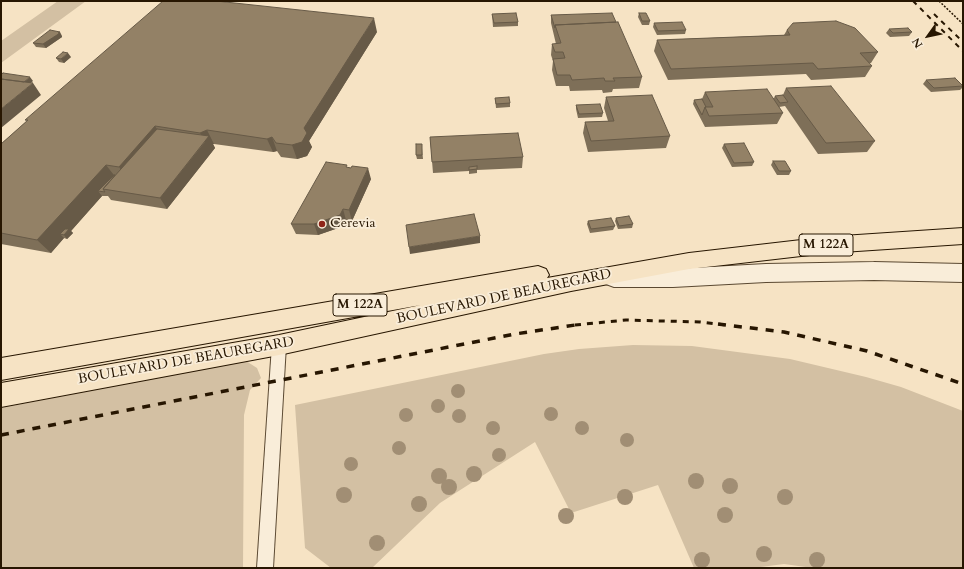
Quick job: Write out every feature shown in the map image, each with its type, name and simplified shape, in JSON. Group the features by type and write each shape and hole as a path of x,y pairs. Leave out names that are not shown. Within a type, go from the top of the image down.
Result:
{"main road":[{"name":"BOULEVARD DE BEAUREGARD","path":"1,369 490,282 720,246 815,236 963,226"},
{"name":"BOULEVARD DE BEAUREGARD","path":"1,395 279,345 594,278 689,261 812,247 963,236"}],"street":[{"path":"594,278 673,278 766,273 874,271 963,273"}],"lane":[{"path":"265,568 279,345"}],"path":[{"path":"940,1 963,24"}],"shaded area":[{"path":"58,1 86,1 1,63 1,41"},
{"path":"633,345 692,346 790,359 901,387 963,411 963,568 813,568 784,564 753,568 694,568 658,485 571,513 535,442 440,503 372,568 331,568 305,548 295,405 544,354 579,349"},
{"path":"246,361 257,368 261,378 250,390 244,415 243,568 1,568 1,408"}],"building":[{"path":"163,1 216,1 374,18 304,128 307,133 302,142 292,145 276,143 272,137 267,139 207,130 200,133 155,126 119,167 106,165 37,240 1,233 1,144 28,120 25,120"},
{"path":"516,13 518,22 494,23 492,14"},
{"path":"612,13 616,22 555,25 555,28 551,15"},
{"path":"639,13 646,13 650,21 642,21"},
{"path":"836,21 855,28 878,52 860,53 872,66 818,69 813,63 671,69 657,40 790,35 787,30 793,23"},
{"path":"618,22 642,77 613,78 615,81 605,81 604,78 572,80 570,75 557,75 553,59 565,58 563,52 555,52 552,44 561,43 555,25"},
{"path":"682,22 686,30 658,31 654,23"},
{"path":"908,28 912,32 893,33 889,29"},
{"path":"50,30 60,33 43,44 33,43"},
{"path":"63,52 68,53 61,59 56,58"},
{"path":"3,73 30,77 24,82 1,79 1,75"},
{"path":"955,78 963,86 934,88 926,80"},
{"path":"1,79 33,83 1,109"},
{"path":"831,86 875,141 826,143 786,88"},
{"path":"767,89 783,113 709,116 705,107 713,107 705,92"},
{"path":"652,95 670,136 591,141 585,122 614,121 606,97"},
{"path":"783,95 788,102 780,103 775,96"},
{"path":"509,97 510,103 496,104 495,98"},
{"path":"702,99 706,107 702,115 694,100"},
{"path":"600,104 603,113 579,114 576,105"},
{"path":"157,129 209,136 160,198 103,189"},
{"path":"518,133 523,157 432,162 430,137"},
{"path":"744,143 754,162 734,163 724,144"},
{"path":"416,144 422,144 422,155 416,155"},
{"path":"773,161 785,161 791,171 779,171"},
{"path":"326,162 347,165 346,167 351,168 352,166 368,168 349,210 343,209 340,215 314,224 291,224"},
{"path":"477,166 477,169 469,170 469,167"},
{"path":"114,175 103,189 105,192 98,191"},
{"path":"474,214 480,236 409,247 406,225"},
{"path":"629,216 633,224 619,226 616,218"},
{"path":"611,218 615,226 591,229 588,221"},
{"path":"65,229 69,229 64,235 60,234"}],"railway":[{"path":"913,1 963,51"},
{"path":"934,14 963,42"},
{"path":"576,325 626,320 700,322 726,325"},
{"path":"576,325 582,324"},
{"path":"718,324 784,332 867,351 963,384"},
{"path":"1,435 515,334 576,325"}],"place":[{"name":"Cerevia","path":"322,224"}]}
